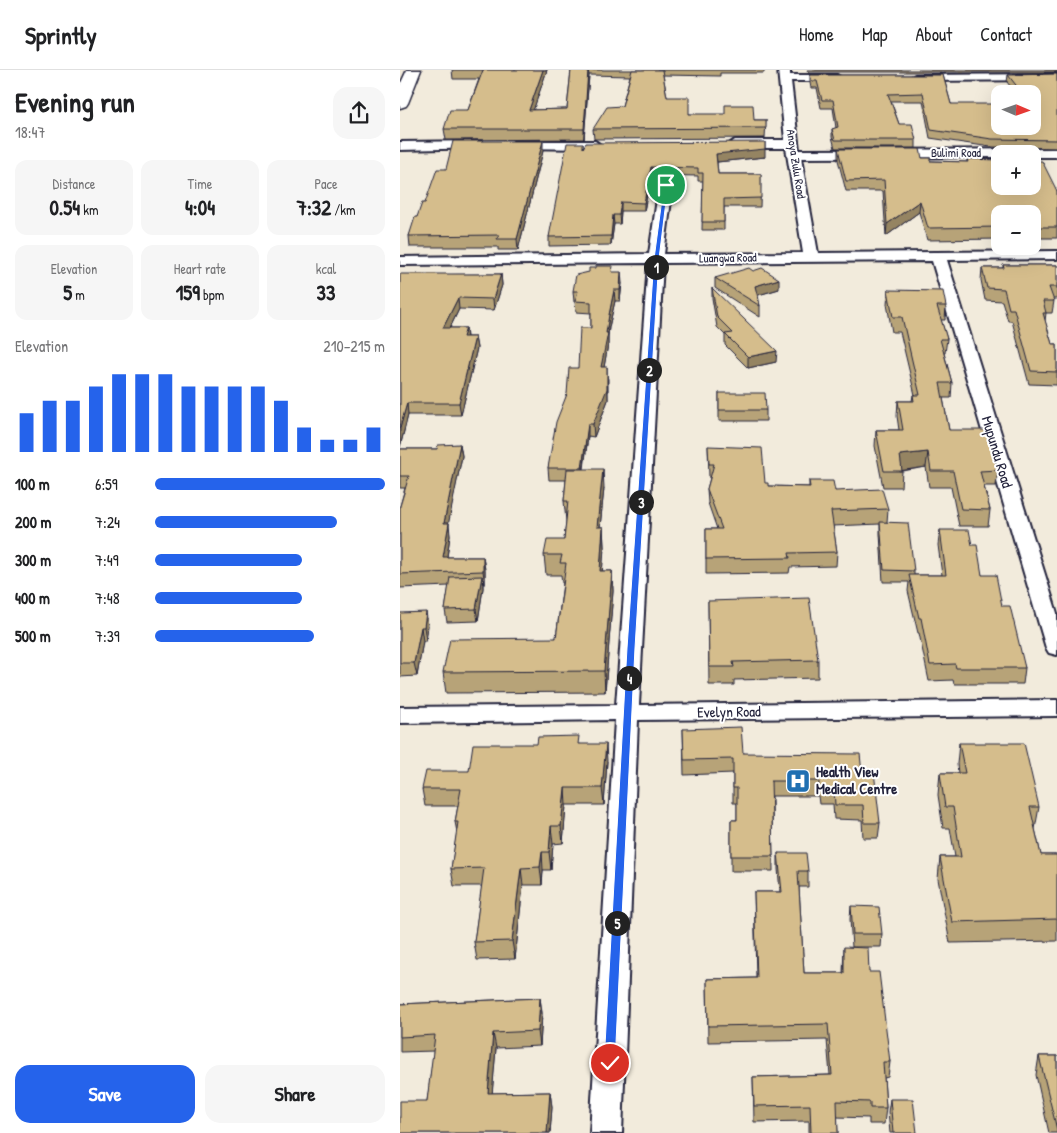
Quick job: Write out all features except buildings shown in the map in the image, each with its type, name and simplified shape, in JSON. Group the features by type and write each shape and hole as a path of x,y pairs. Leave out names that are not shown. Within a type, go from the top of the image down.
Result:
{"main road":[{"path":"400,103 414,70"}],"street":[{"path":"785,74 853,78"},
{"name":"Anoya Zulu Road","path":"785,74 793,149 810,257"},
{"path":"902,78 1057,77"},
{"name":"Bulimi Road","path":"723,144 793,149 1057,153"},
{"path":"400,146 606,145"},
{"path":"606,1133 627,713 656,259 666,185"},
{"name":"Luangwa Road","path":"400,261 1057,255"},
{"name":"Mupundu Road","path":"938,256 1057,648"},
{"name":"Evelyn Road","path":"400,715 1057,708"}],"place":[{"name":"Health View Medical Centre","path":"798,781"}],"route":[{"path":"610,1063 631,648 656,259 666,185"}]}
